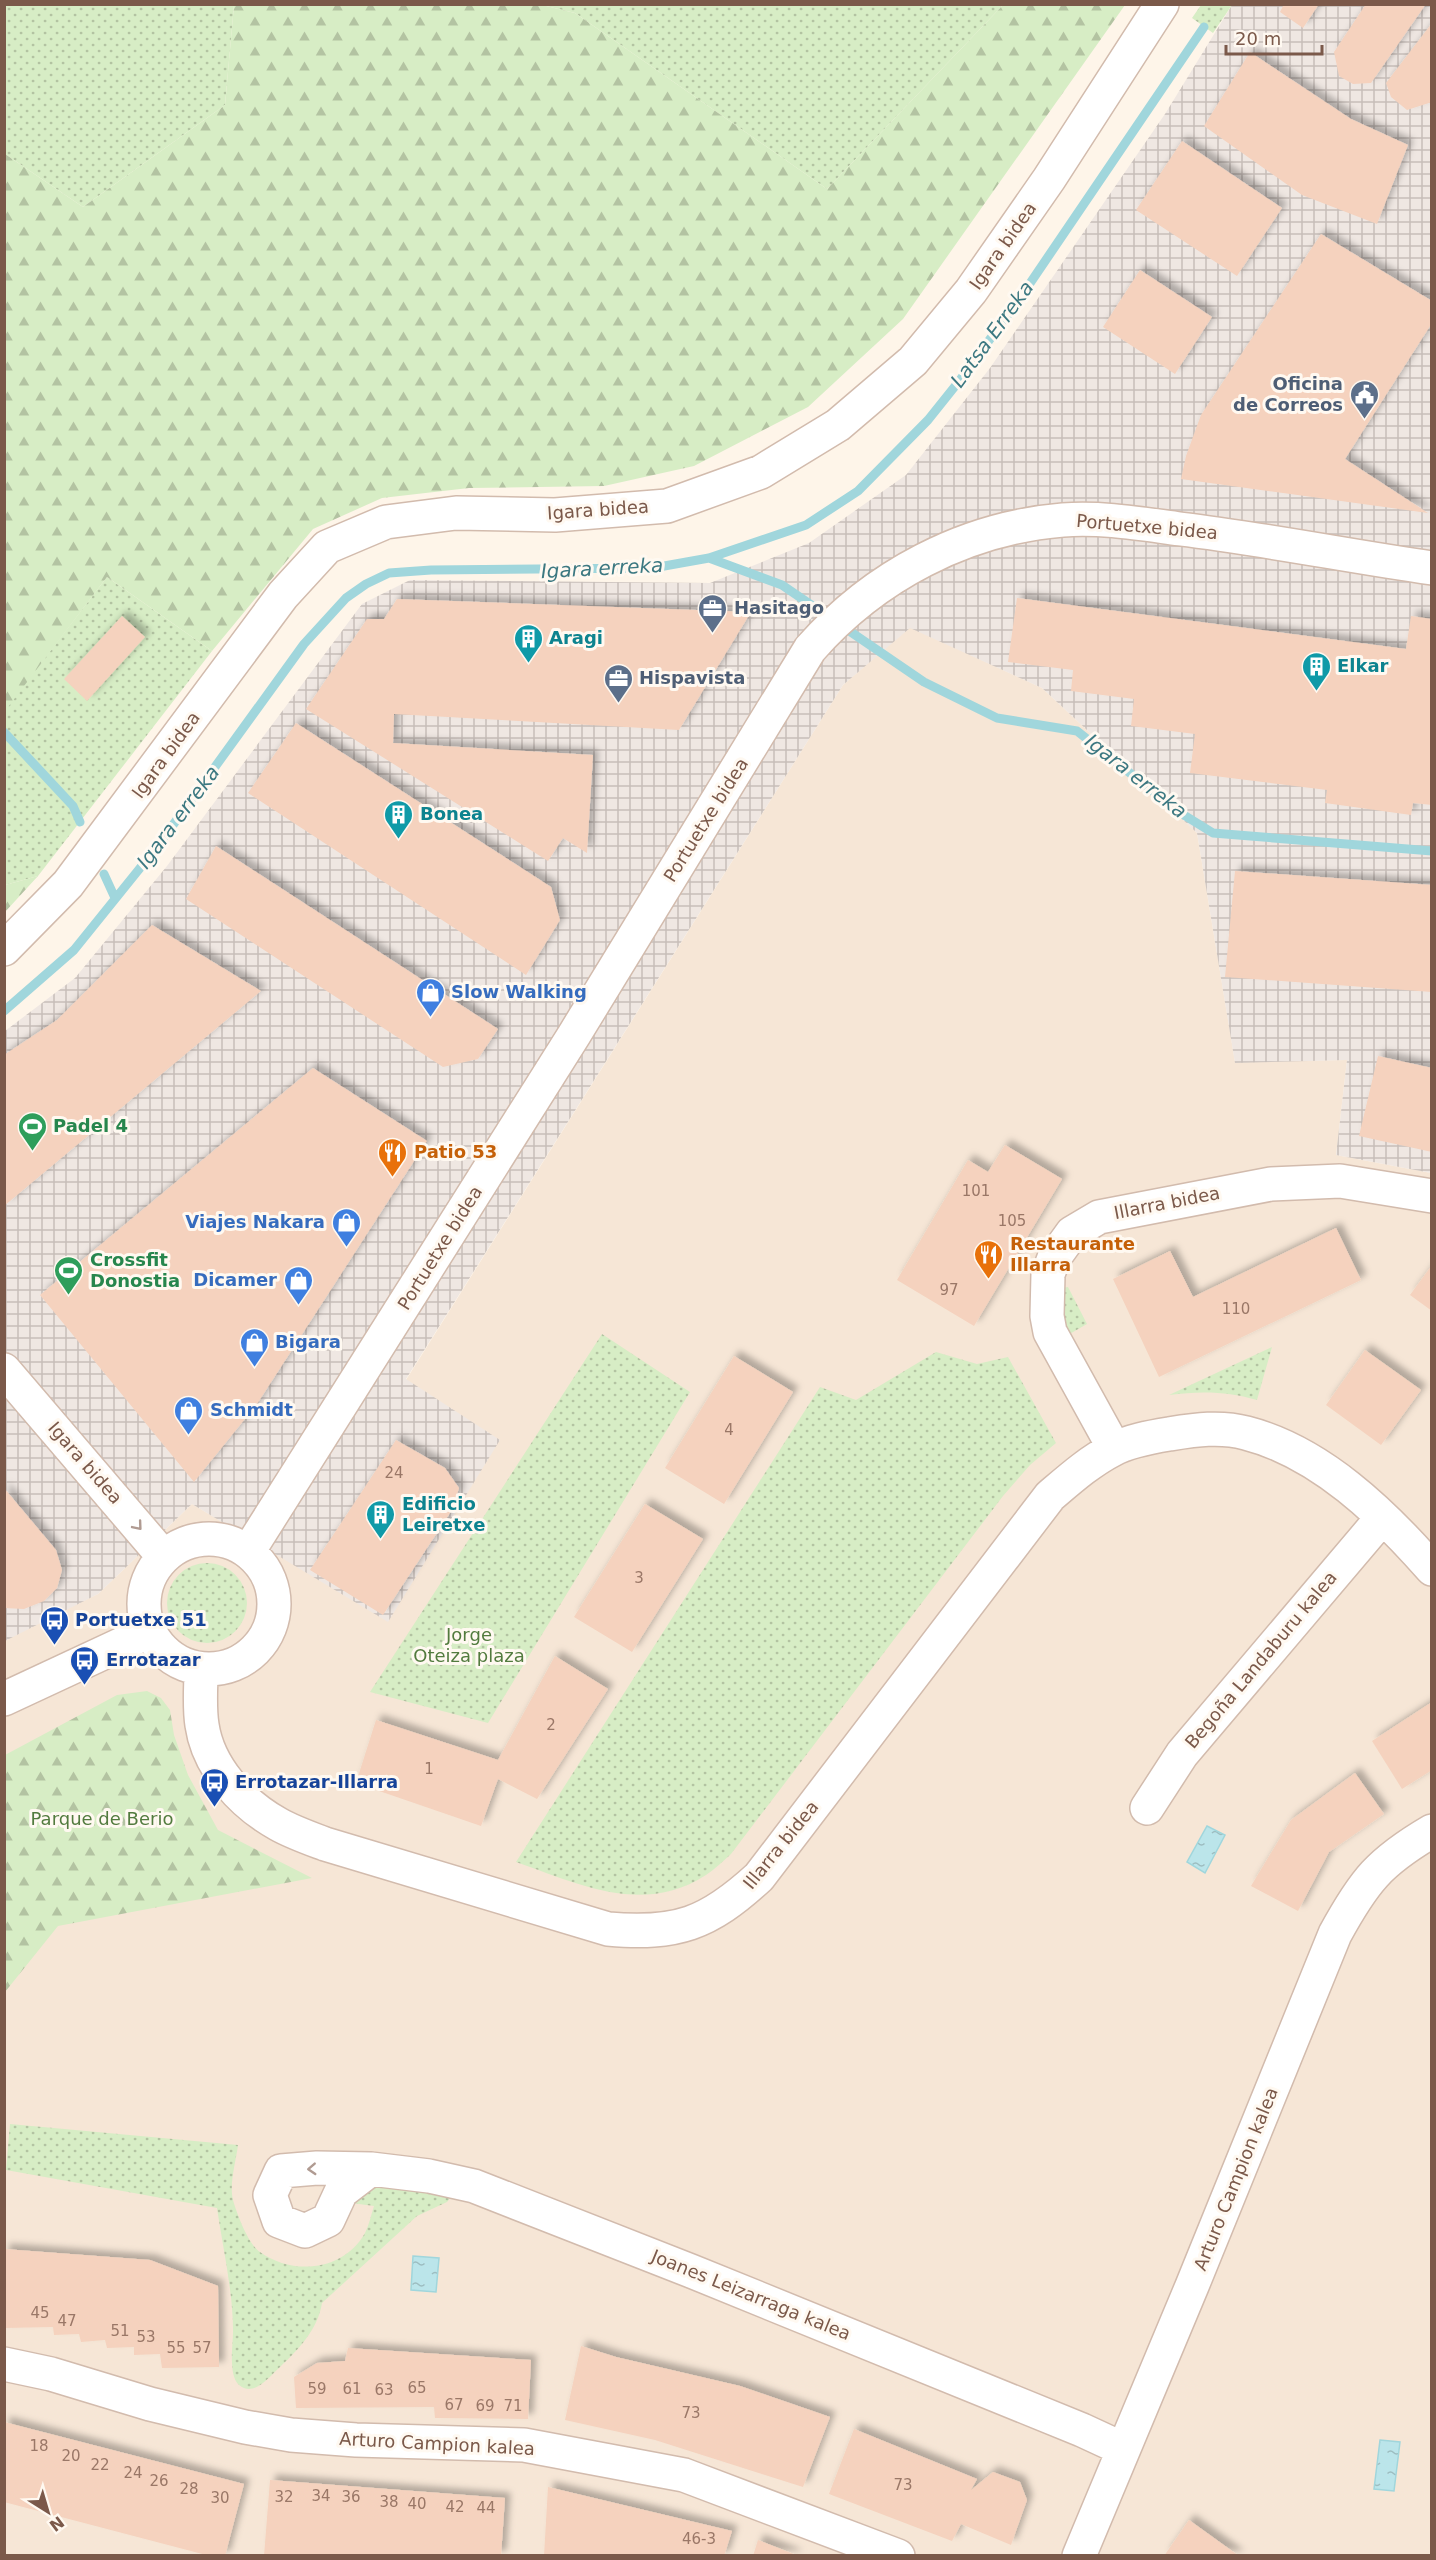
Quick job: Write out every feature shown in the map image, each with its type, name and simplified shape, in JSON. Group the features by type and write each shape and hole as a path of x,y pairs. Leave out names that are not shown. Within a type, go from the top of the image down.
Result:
{"street":[{"name":"Igara bidea","path":"4,950 68,884 283,595 327,547 386,522 456,513 555,515 668,506 761,472 838,425 913,361 971,291 1049,179 1162,4"},
{"name":"Portuetxe bidea","path":"248,1552 574,1035 810,649 857,602 892,577 956,545 1007,529 1063,520 1117,521 1218,533 1431,568"},
{"name":"Illarra bidea","path":"1114,1448 1050,1332 1047,1316 1048,1274 1054,1258 1072,1233 1100,1216 1271,1184 1340,1180 1431,1196"},
{"name":"Igara bidea","path":"4,1370 164,1557"},
{"name":"Illarra bidea","path":"201,1669 202,1725 212,1756 231,1786 256,1811 279,1825 325,1844 608,1929 644,1932 682,1926 711,1915 738,1897 759,1877 1050,1496 1080,1470 1114,1448 1154,1436 1205,1428 1246,1433 1291,1449 1335,1478 1382,1518 1431,1569"},
{"name":"Begoña Landaburu kalea","path":"1147,1808 1182,1754 1382,1518"},
{"path":"196,1540 232,1543 248,1552 263,1567 273,1587 275,1608 270,1629 259,1647 243,1660 223,1669 201,1669 180,1663 162,1649 150,1631 144,1611 145,1592 152,1573 164,1557 196,1540"},
{"path":"4,1699 150,1631"},
{"name":"Arturo Campion kalea","path":"1079,2556 1335,1934 1352,1903 1374,1873 1401,1849 1431,1831"},
{"name":"Joanes Leizarraga kalea","path":"371,2169 429,2176 474,2186 734,2288 1082,2430 1123,2449"},
{"name":"Arturo Campion kalea","path":"4,2364 51,2374 150,2404 280,2433 356,2440 524,2445 684,2475 898,2556"}],"shaded area":[{"path":"1232,5 1431,5 1431,1173 1336,1155 1347,1060 1235,1063 1197,833 1042,688 910,628 843,685 406,1379 500,1440 388,1622 192,1504 98,1594 5,1641 5,1031 75,978 167,866 362,604 410,580 710,583 809,543 906,475 990,368 1165,114"},
{"path":"910,627 1042,688 1197,833 1235,1062 1347,1060 1336,1155 1431,1173 1431,2555 5,2556 5,1638 98,1594 192,1504 389,1621 406,1380 843,685"}],"green space":[{"path":"4,5 234,5 225,105 83,207 5,154"},
{"path":"234,5 542,5 575,13 827,189 1003,5 1125,5 903,319 808,407 694,466 604,486 469,488 382,498 313,529 212,651 107,577 5,711 5,154 83,207 225,105"},
{"path":"542,5 1003,5 827,189 575,13"},
{"path":"1201,5 1232,5 1213,33 1192,18"},
{"path":"107,577 212,651 38,876 5,885 4,711"},
{"path":"38,876 5,912 5,885"},
{"path":"1068,1287 1087,1324 1066,1336 1061,1316 1062,1288"},
{"name":"Jorge Oteiza plaza","path":"602,1334 690,1392 488,1723 370,1692"},
{"path":"1272,1347 1257,1400 1213,1393 1169,1395"},
{"path":"936,1352 977,1364 1008,1357 1056,1443 1030,1465 1003,1496 731,1854 706,1875 682,1887 659,1893 635,1895 587,1887 516,1862 820,1387 856,1400"},
{"path":"207,1563 222,1566 235,1575 244,1588 247,1603 244,1618 235,1631 222,1640 207,1643 192,1640 179,1631 170,1618 167,1603 170,1588 179,1575 192,1566"},
{"name":"Parque de Berio","path":"147,1691 161,1698 170,1710 174,1735 188,1775 218,1830 312,1878 58,1926 5,1992 5,1755 117,1695"},
{"path":"10,2124 238,2145 232,2194 247,2236 260,2252 273,2260 302,2267 331,2262 356,2246 365,2233 374,2206 351,2203 376,2183 454,2193 447,2202 417,2216 322,2303 307,2338 261,2384 250,2389 239,2385 233,2374 231,2301 217,2208 6,2170"}],"water":[{"path":"1207,1826 1225,1835 1205,1873 1187,1862"},
{"path":"413,2256 439,2258 436,2292 411,2290"},
{"path":"1380,2440 1400,2442 1394,2491 1374,2489"}],"building":[{"path":"1284,4 1319,4 1303,28 1280,12"},
{"path":"1366,4 1426,4 1371,83 1353,84 1339,76 1334,52"},
{"path":"1432,23 1432,102 1407,110 1391,97 1386,83"},
{"path":"1250,52 1351,119 1408,145 1377,224 1302,195 1204,126"},
{"path":"1182,141 1282,208 1237,276 1136,210"},
{"path":"1321,234 1432,301 1432,323 1345,459 1428,513 1181,479 1186,456 1201,415"},
{"path":"1140,270 1212,317 1175,374 1103,327"},
{"name":"Elkar","path":"1017,598 1406,649 1411,616 1432,619 1432,805 1413,803 1411,815 1325,803 1327,790 1190,773 1195,734 1131,726 1134,699 1071,691 1073,670 1008,662"},
{"name":"Aragi","path":"397,599 751,612 679,730 394,714 393,743 593,755 587,853 563,838 548,861 306,709 367,619 384,619"},
{"path":"122,616 145,637 87,701 64,679"},
{"name":"Bonea","path":"296,723 551,887 560,920 526,975 248,793"},
{"path":"216,846 498,1029 478,1059 443,1067 186,899"},
{"path":"1235,871 1432,885 1432,992 1225,977"},
{"path":"152,925 261,991 4,1206 4,1055 57,1020"},
{"path":"1378,1056 1432,1068 1432,1152 1359,1136"},
{"path":"313,1068 427,1141 257,1404 194,1482 40,1295"},
{"path":"1005,1145 1062,1179 974,1326 897,1280 968,1160 988,1172"},
{"path":"1336,1228 1361,1280 1159,1377 1113,1279 1170,1251 1193,1297"},
{"path":"1432,1265 1432,1311 1410,1295"},
{"path":"1365,1350 1421,1390 1381,1445 1326,1405"},
{"path":"734,1356 793,1392 724,1504 665,1468"},
{"name":"Edificio Leiretxe","path":"396,1440 445,1468 459,1488 452,1510 383,1615 310,1570"},
{"path":"4,1488 56,1550 62,1570 57,1588 44,1601 24,1609 4,1608"},
{"path":"645,1504 703,1539 632,1652 574,1617"},
{"path":"555,1656 608,1689 537,1799 498,1779 481,1826 356,1783 376,1720 498,1760"},
{"path":"1432,1702 1432,1770 1402,1789 1372,1741"},
{"path":"1355,1773 1384,1814 1329,1852 1298,1911 1251,1886 1291,1820"},
{"path":"4,2249 150,2260 218,2286 219,2367 162,2368 160,2354 134,2355 134,2347 107,2348 105,2340 81,2342 79,2334 54,2335 53,2327 4,2328"},
{"path":"581,2346 616,2357 740,2386 830,2417 803,2487 655,2440 565,2420"},
{"path":"348,2348 531,2360 528,2419 435,2418 434,2407 296,2408 294,2377 317,2363 345,2361"},
{"path":"4,2422 244,2484 225,2556 210,2556 4,2502"},
{"path":"854,2429 977,2479 971,2490 993,2472 1020,2482 1027,2500 1011,2545 961,2524 952,2541 829,2494"},
{"path":"270,2480 505,2498 501,2556 264,2556"},
{"path":"548,2487 732,2531 724,2556 544,2556"},
{"path":"1189,2520 1239,2556 1164,2556"},
{"path":"758,2540 796,2555 796,2556 753,2556"}],"waterway":[{"name":"Igara erreka","path":"4,1011 74,950 157,847 304,644 346,598 366,584 389,573 431,570 653,568 709,558 806,525 858,491 928,420 960,380 1018,301 1204,27"},
{"name":"Igara erreka","path":"709,558 782,585 924,682 997,718 1077,731 1179,812 1213,833 1432,851"},
{"path":"4,732 73,806 80,822"},
{"path":"104,874 115,898"}],"place":[{"name":"Oficina de Correos","path":"1364,420"},
{"name":"Hasitago","path":"713,634"},
{"name":"Aragi","path":"528,664"},
{"name":"Elkar","path":"1316,692"},
{"name":"Hispavista","path":"618,704"},
{"name":"Bonea","path":"399,840"},
{"name":"Slow Walking","path":"430,1018"},
{"name":"Padel 4","path":"32,1152"},
{"name":"Patio 53","path":"393,1178"},
{"name":"Viajes Nakara","path":"346,1248"},
{"name":"Restaurante Illarra","path":"989,1280"},
{"name":"Crossfit Donostia","path":"69,1296"},
{"name":"Dicamer","path":"298,1306"},
{"name":"Bigara","path":"254,1368"},
{"name":"Schmidt","path":"189,1436"},
{"name":"Edificio Leiretxe","path":"381,1540"},
{"name":"Portuetxe 51","path":"54,1646"},
{"name":"Errotazar","path":"85,1686"},
{"name":"Errotazar-Illarra","path":"214,1808"}],"water label":[{"name":"Latsa Erreka","path":"992,334"}]}
